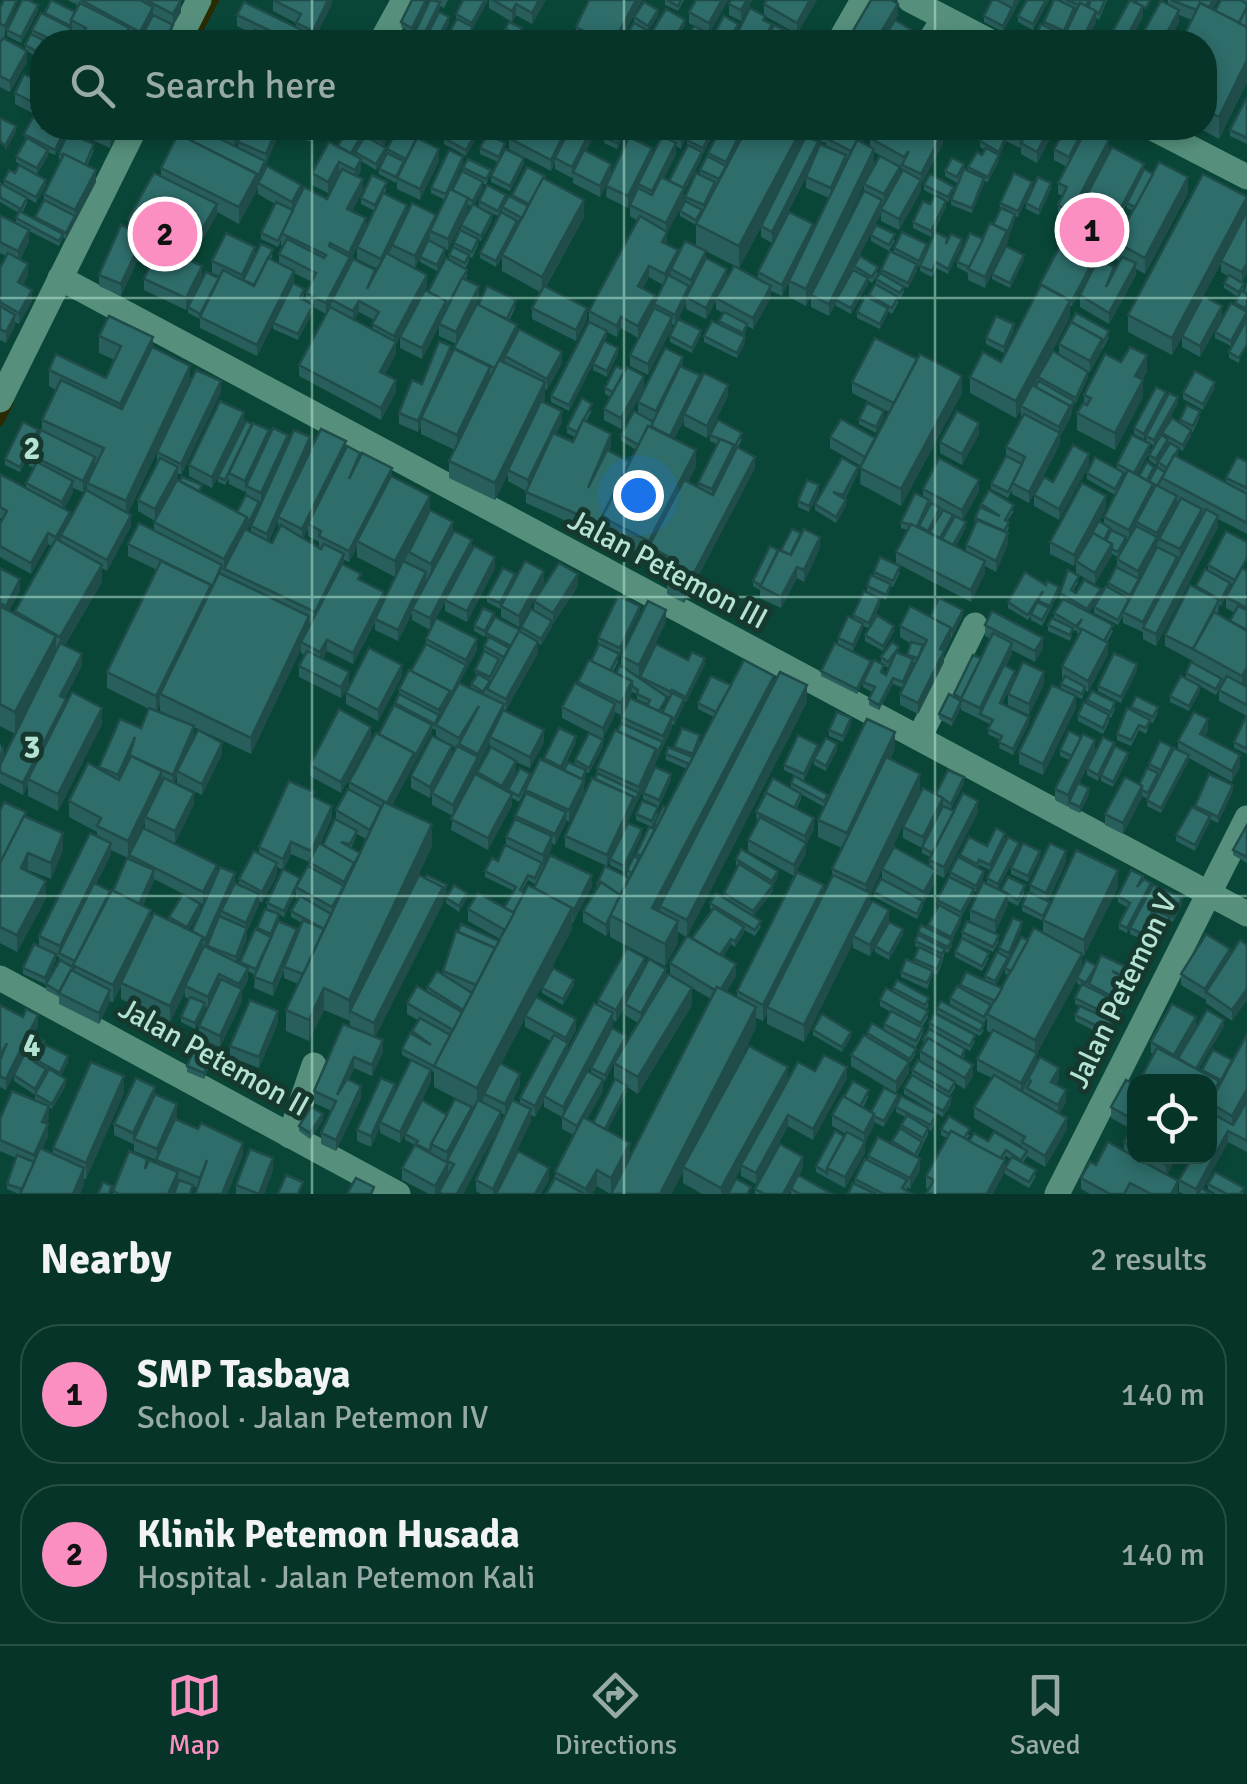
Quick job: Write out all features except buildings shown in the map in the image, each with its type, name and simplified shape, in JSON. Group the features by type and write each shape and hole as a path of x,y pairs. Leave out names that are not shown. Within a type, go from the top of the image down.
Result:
{"street":[{"path":"184,30 199,0"},
{"path":"388,30 404,0"},
{"path":"846,30 862,0"},
{"path":"910,0 968,30"},
{"path":"936,30 944,18"},
{"path":"0,400 10,355 69,283 131,140"},
{"path":"1175,140 1247,177"},
{"name":"Jalan Petemon III","path":"69,283 784,679 918,738 1247,914"},
{"path":"918,738 975,625"},
{"name":"Jalan Petemon V","path":"1066,1191 1207,893 1247,818"},
{"name":"Jalan Petemon II","path":"0,978 398,1194"},
{"path":"290,1136 314,1065"}],"waterway":[{"path":"199,30 215,0"},
{"path":"0,422 9,404"}],"place":[{"name":"SMP Tasbaya","path":"1092,230"},
{"name":"Klinik Petemon Husada","path":"165,234"}]}
